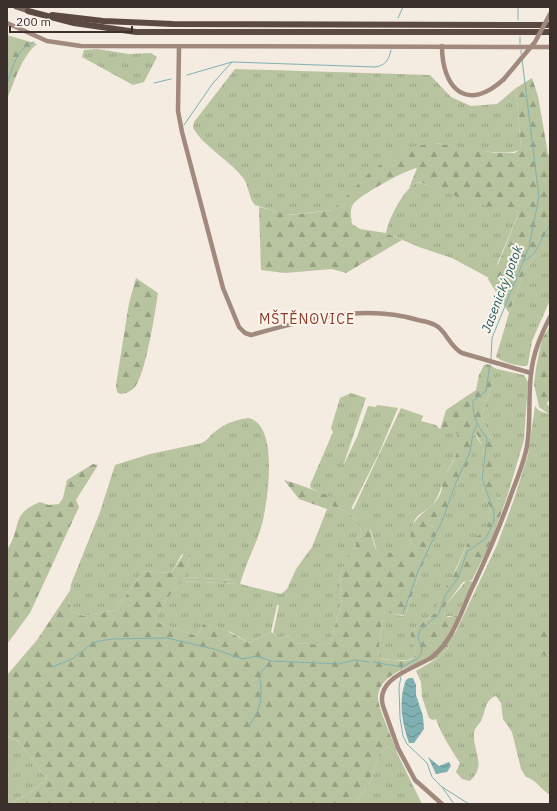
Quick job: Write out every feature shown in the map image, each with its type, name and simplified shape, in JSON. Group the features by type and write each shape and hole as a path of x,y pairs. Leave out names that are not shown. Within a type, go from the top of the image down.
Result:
{"highway":[{"path":"28,11 91,20 173,24 550,25"},
{"path":"28,11 79,25 136,32 550,32"}],"main road":[{"path":"16,7 28,11"}],"street":[{"path":"442,46 443,63 447,78 452,86 459,91 470,94 481,94 491,90 504,79 531,48 550,14"},
{"path":"7,23 40,39 65,44 179,46 550,46"},
{"path":"179,46 178,111 182,132 223,288 239,327 245,333 251,335 326,316 377,312 405,316 436,325 455,350 485,361 531,373"},
{"path":"442,804 415,780 398,748 381,701 387,684 405,671 431,658 445,645 492,545 527,447 530,416 531,373 536,348 550,317"}],"green space":[{"path":"7,35 37,44 31,49 23,62 7,99 8,47"},
{"path":"97,49 129,54 151,53 157,57 144,82 133,85 82,57 84,50"},
{"path":"235,69 430,75 451,97 471,106 497,104 516,88 521,148 506,153 480,151 435,143 333,210 287,215 255,205 251,200 244,179 232,166 204,142 193,128 194,122"},
{"path":"532,78 538,96 548,154 550,156 550,227 534,255 532,263 526,267 509,313 488,279 499,262 519,212 476,204 422,183 417,182 409,188 417,168 403,173 374,188 354,203 351,208 352,224 360,229 386,233 402,240 346,273 332,269 285,273 261,270 259,207 290,215 333,210 370,172 411,147 435,143 496,153 515,153 521,148 516,88"},
{"path":"417,182 519,212 491,279 452,258 419,247 386,233 397,205 407,191"},
{"path":"550,227 550,300 532,341 527,366 511,364 496,357 509,313 526,267 532,263 534,255"},
{"path":"136,278 158,293 146,357 138,381 134,388 128,392 120,394 117,392 116,385 129,303"},
{"path":"550,326 550,402 548,401 547,404 550,407 550,415 539,407 534,384 542,339"},
{"path":"487,364 497,369 494,371 494,379 481,416 492,441 492,490 499,499 504,499 507,497 491,542 472,580 463,582 445,606 444,614 448,617 457,616 456,627 447,649 434,660 416,664 397,672 381,686 378,699 379,704 398,755 388,747 379,754 371,780 355,804 9,804 28,794 47,779 18,741 7,736 7,675 37,640 71,589 69,602 72,612 83,616 116,610 143,571 171,573 185,552 190,554 185,571 185,577 235,580 235,584 183,581 170,595 158,612 156,622 194,635 199,633 203,624 224,629 249,643 271,632 280,638 288,635 295,643 325,645 330,643 342,602 340,597 341,572 349,554 355,549 356,542 362,534 358,523 347,512 331,506 327,509 299,499 284,480 340,501 360,514 370,530 375,548 380,556 386,553 403,552 411,542 411,530 415,522 437,500 442,488 442,479 456,456 458,449 458,437 455,431 440,430 446,410 476,390 479,375 484,365","holes":["475,434 483,447 484,458 481,477 483,496 490,507 488,525 484,532 468,542 456,570 438,600 436,612 411,632 411,637 415,648 414,656 406,661 378,658 382,621 385,612 405,616 421,569 474,451 473,436"]},
{"path":"497,369 524,375 528,382 524,440 507,497 502,500 495,496 492,490 492,441 481,416 494,379 494,370"},
{"path":"351,393 366,398 343,466 357,437 368,406 376,407 377,405 398,408 379,453 351,509 311,488 310,485 333,432 331,428 340,398"},
{"path":"535,406 538,410 550,415 550,613 547,616 546,656 550,655 550,795 536,782 526,777 521,769 512,732 503,719 501,703 496,696 487,703 483,718 474,732 478,769 470,781 462,779 456,772 460,763 443,735 436,719 433,720 429,718 422,697 421,682 416,671 438,658 448,648 497,545 528,455"},
{"path":"401,408 423,416 421,421 436,425 441,430 452,429 458,436 459,442 454,460 445,476 439,494 431,506 416,518 414,522 409,546 404,552 380,556 377,552 371,531 353,510"},
{"path":"248,418 258,423 264,433 268,447 269,479 261,528 240,584 281,594 287,589 296,569 312,547 327,509 331,506 351,515 358,523 360,528 362,534 356,542 355,549 341,572 340,597 342,602 330,643 326,645 295,643 288,635 280,638 273,633 279,605 277,605 271,632 249,643 231,632 203,624 199,633 194,635 156,622 158,612 170,595 183,581 235,584 235,580 185,577 184,572 190,557 182,554 171,573 143,571 116,610 83,616 72,612 69,602 71,584 100,512 115,465 150,454 202,443 223,426"},
{"path":"475,434 483,447 484,458 481,477 483,496 490,507 488,525 485,532 468,542 436,612 411,632 411,637 415,648 414,656 411,659 406,660 378,658 382,621 385,611 405,616 421,569 473,451 473,436"},
{"path":"93,464 98,465 76,500 79,507 30,613 7,644 7,550 12,542 20,517 30,507 40,502 49,505 59,504 63,498 67,480"},
{"path":"467,580 473,582 457,616 446,616 443,611 445,606"},
{"path":"550,613 550,655 546,656 539,652 537,641 543,621"},
{"path":"7,736 18,741 47,779 28,794 9,804 7,804"},
{"path":"388,747 398,755 422,804 355,804 371,780 379,754"}],"water":[{"path":"413,678 416,685 416,695 423,716 424,729 414,743 409,743 404,728 402,712 402,695 406,680"},
{"path":"428,757 439,766 449,762 451,766 447,772 436,774"}],"waterway":[{"path":"398,18 403,7"},
{"name":"Jasenický potok","path":"518,7 518,20"},
{"name":"Jasenický potok","path":"520,37 520,44"},
{"path":"7,84 19,53 28,44 34,42"},
{"path":"187,75 232,62 376,67 382,65 386,61 391,50"},
{"name":"Jasenický potok","path":"491,359 492,338 529,247 539,197 522,59"},
{"path":"184,125 213,83 232,62"},
{"path":"154,83 171,79"},
{"path":"524,261 534,254 550,225"},
{"name":"Jasenický potok","path":"401,672 402,667 417,659 421,654 422,649 418,637 420,630 438,615 446,594 458,578 467,552 486,538 494,521 494,511 482,479 487,438 476,421 473,407 473,401 486,391 490,364"},
{"path":"403,613 419,569 442,521 457,480 470,452 473,433 477,425"},
{"path":"52,667 72,659 90,645 99,641 113,639 167,638 214,649 243,659 256,656 272,661 339,664 355,660 369,662"},
{"path":"249,726 260,703 260,674 271,662"},
{"path":"373,662 402,667"},
{"name":"Jasenický potok","path":"401,677 399,687 400,718 403,736 407,744 427,763 432,777 442,787 454,804"},
{"path":"442,787 469,804"}],"district":[{"name":"MŠTĚNOVICE","path":"307,319"}]}
